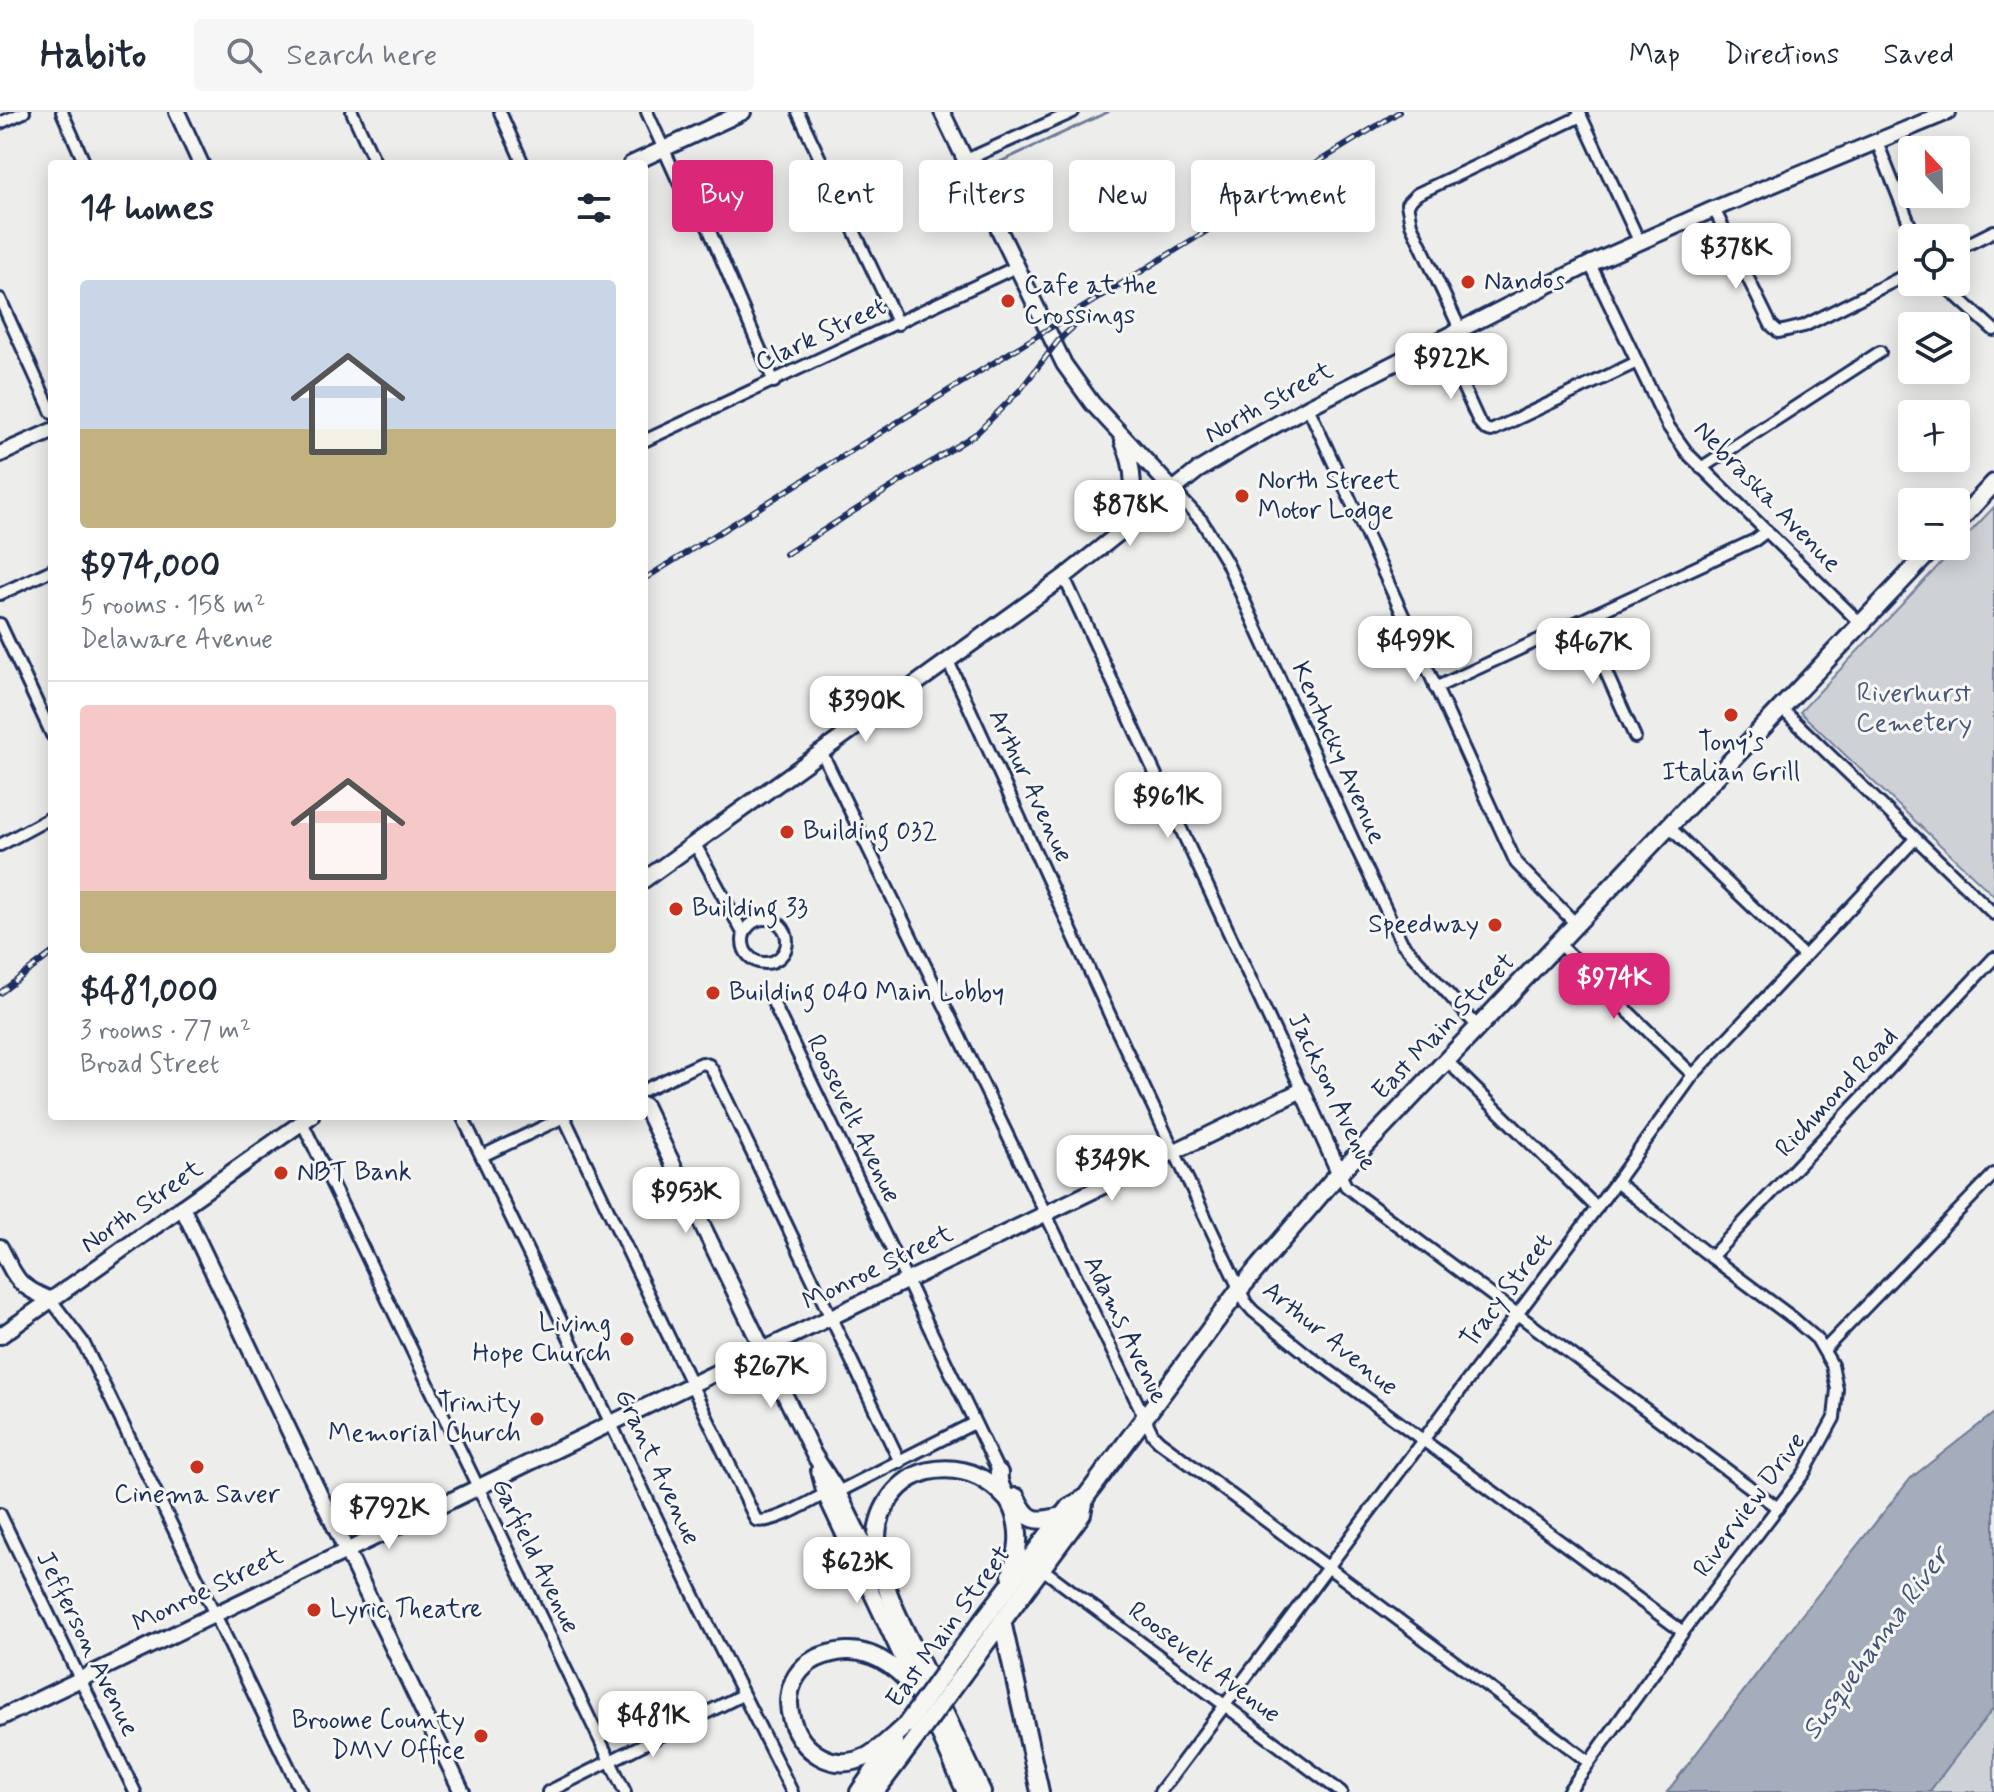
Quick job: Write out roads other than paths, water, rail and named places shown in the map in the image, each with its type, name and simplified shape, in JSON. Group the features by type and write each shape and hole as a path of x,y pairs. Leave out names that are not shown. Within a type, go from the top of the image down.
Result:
{"main road":[{"path":"1970,509 1994,483"},
{"name":"East Main Street","path":"859,1792 910,1732 958,1667 1007,1588 1062,1516 1069,1507 1085,1498 1239,1290 1339,1172 1922,560"},
{"path":"982,1792 891,1600 877,1536 883,1511 897,1490 924,1473 957,1469 972,1472 1006,1498"},
{"path":"1007,1588 1019,1543 1012,1509 998,1481 999,1473 1006,1478 1024,1515 1045,1520 1062,1516"},
{"name":"East Main Street","path":"958,1667 1002,1621 1082,1514 1085,1498"},
{"path":"1002,1621 1040,1792"},
{"path":"910,1732 869,1756 847,1762 835,1762 813,1754 798,1740 789,1718 789,1697 793,1685 807,1666 829,1655 851,1651 884,1661 922,1699 966,1792"},
{"name":"East Main Street","path":"875,1792 910,1732"}],"street":[{"path":"0,123 24,112"},
{"path":"62,112 83,160"},
{"path":"177,112 199,160"},
{"path":"352,112 374,160"},
{"path":"500,112 521,160"},
{"path":"647,112 690,207 708,227 774,382"},
{"path":"640,160 743,112"},
{"path":"798,112 898,324"},
{"path":"942,112 966,160 1073,112"},
{"name":"North Street","path":"648,877 1064,577 1197,471 1308,407 1590,264 1948,112"},
{"path":"1460,329 1411,224 1407,204 1417,194 1580,114 1639,241"},
{"path":"1877,142 1909,224"},
{"path":"1714,209 1771,325 1779,332 1787,332 1898,279"},
{"path":"1970,243 1994,231"},
{"path":"1000,232 1064,364 1092,403 1172,489"},
{"name":"Nebraska Avenue","path":"1590,264 1635,363 1668,426 1701,468 1861,624"},
{"name":"Clark Street","path":"648,439 1016,267"},
{"path":"1956,296 1994,330"},
{"path":"0,299 48,404"},
{"path":"1441,339 1479,422 1491,431 1635,363"},
{"path":"1701,468 1880,352"},
{"path":"1308,407 1516,863 1576,924"},
{"path":"1117,431 1132,466 1135,491 1129,524"},
{"path":"0,454 48,433"},
{"name":"Kentucky Avenue","path":"1172,489 1202,521 1223,555 1402,943 1478,1027"},
{"path":"1435,688 1755,540 1767,531"},
{"path":"0,594 48,572"},
{"name":"Jackson Avenue","path":"1064,577 1346,1186 1778,1508"},
{"path":"1583,621 1635,737"},
{"path":"0,624 48,726"},
{"name":"Arthur Avenue","path":"948,661 1174,1152 1239,1290 1253,1311 1309,1356 1683,1632"},
{"path":"1781,708 1994,914"},
{"name":"Adams Avenue","path":"822,753 1144,1419 1159,1441 1589,1762"},
{"path":"0,845 48,819"},
{"path":"1668,826 1804,956"},
{"name":"Tracy Street","path":"1160,1792 1693,1075 1915,839"},
{"path":"695,844 743,933 745,950 759,962 777,959 786,947 781,926 769,919 754,921 743,933"},
{"path":"1558,943 1693,1075"},
{"name":"Richmond Road","path":"1711,1257 1994,958"},
{"name":"Roosevelt Avenue","path":"772,1000 999,1473"},
{"path":"1446,1060 1597,1208"},
{"path":"648,1088 702,1063 709,1065 900,1462"},
{"name":"Monroe Street","path":"0,1718 1302,1090"},
{"path":"648,1113 832,1493 922,1699"},
{"name":"North Street","path":"0,1336 305,1120"},
{"name":"Garfield Avenue","path":"306,1120 477,1488 625,1792"},
{"name":"Grant Avenue","path":"464,1120 792,1792"},
{"path":"482,1156 558,1120"},
{"path":"565,1120 756,1520 763,1522 832,1493 974,1423"},
{"path":"1616,1182 1794,1319 1817,1339 1824,1350 1994,1174"},
{"path":"182,1207 462,1792"},
{"path":"0,1247 16,1278 26,1289 51,1300 83,1342 301,1792"},
{"name":"Riverview Drive","path":"1568,1792 1683,1632 1804,1473 1834,1418 1836,1379 1824,1350"},
{"path":"832,1493 891,1600"},
{"name":"Jefferson Avenue","path":"0,1514 135,1792"},
{"name":"Roosevelt Avenue","path":"1041,1568 1341,1792"},
{"path":"548,1792 742,1695"}],"water":[{"name":"Susquehanna River","path":"1994,1413 1994,1707 1929,1792 1667,1792 1911,1478"}],"waterway":[{"path":"1004,160 1108,112"}],"railway":[{"path":"648,577 1399,112"},
{"path":"786,554 977,433 1021,389 1058,341 1087,314"},
{"path":"0,993 48,956"}],"place":[{"name":"Nandos","path":"1468,282"},
{"name":"Cafe at the Crossings","path":"1008,301"},
{"name":"North Street Motor Lodge","path":"1242,496"},
{"name":"Tony’s Italian Grill","path":"1731,715"},
{"name":"Building 032","path":"787,832"},
{"name":"Building 33","path":"676,909"},
{"name":"Speedway","path":"1495,925"},
{"name":"Building 040 Main Lobby","path":"713,993"},
{"name":"NBT Bank","path":"281,1173"},
{"name":"Living Hope Church","path":"627,1339"},
{"name":"Trinity Memorial Church","path":"537,1419"},
{"name":"Cinema Saver","path":"197,1467"},
{"name":"Lyric Theatre","path":"314,1610"},
{"name":"Broome County DMV Office","path":"481,1736"}],"park label":[{"name":"Riverhurst Cemetery","path":"1914,709"}]}
